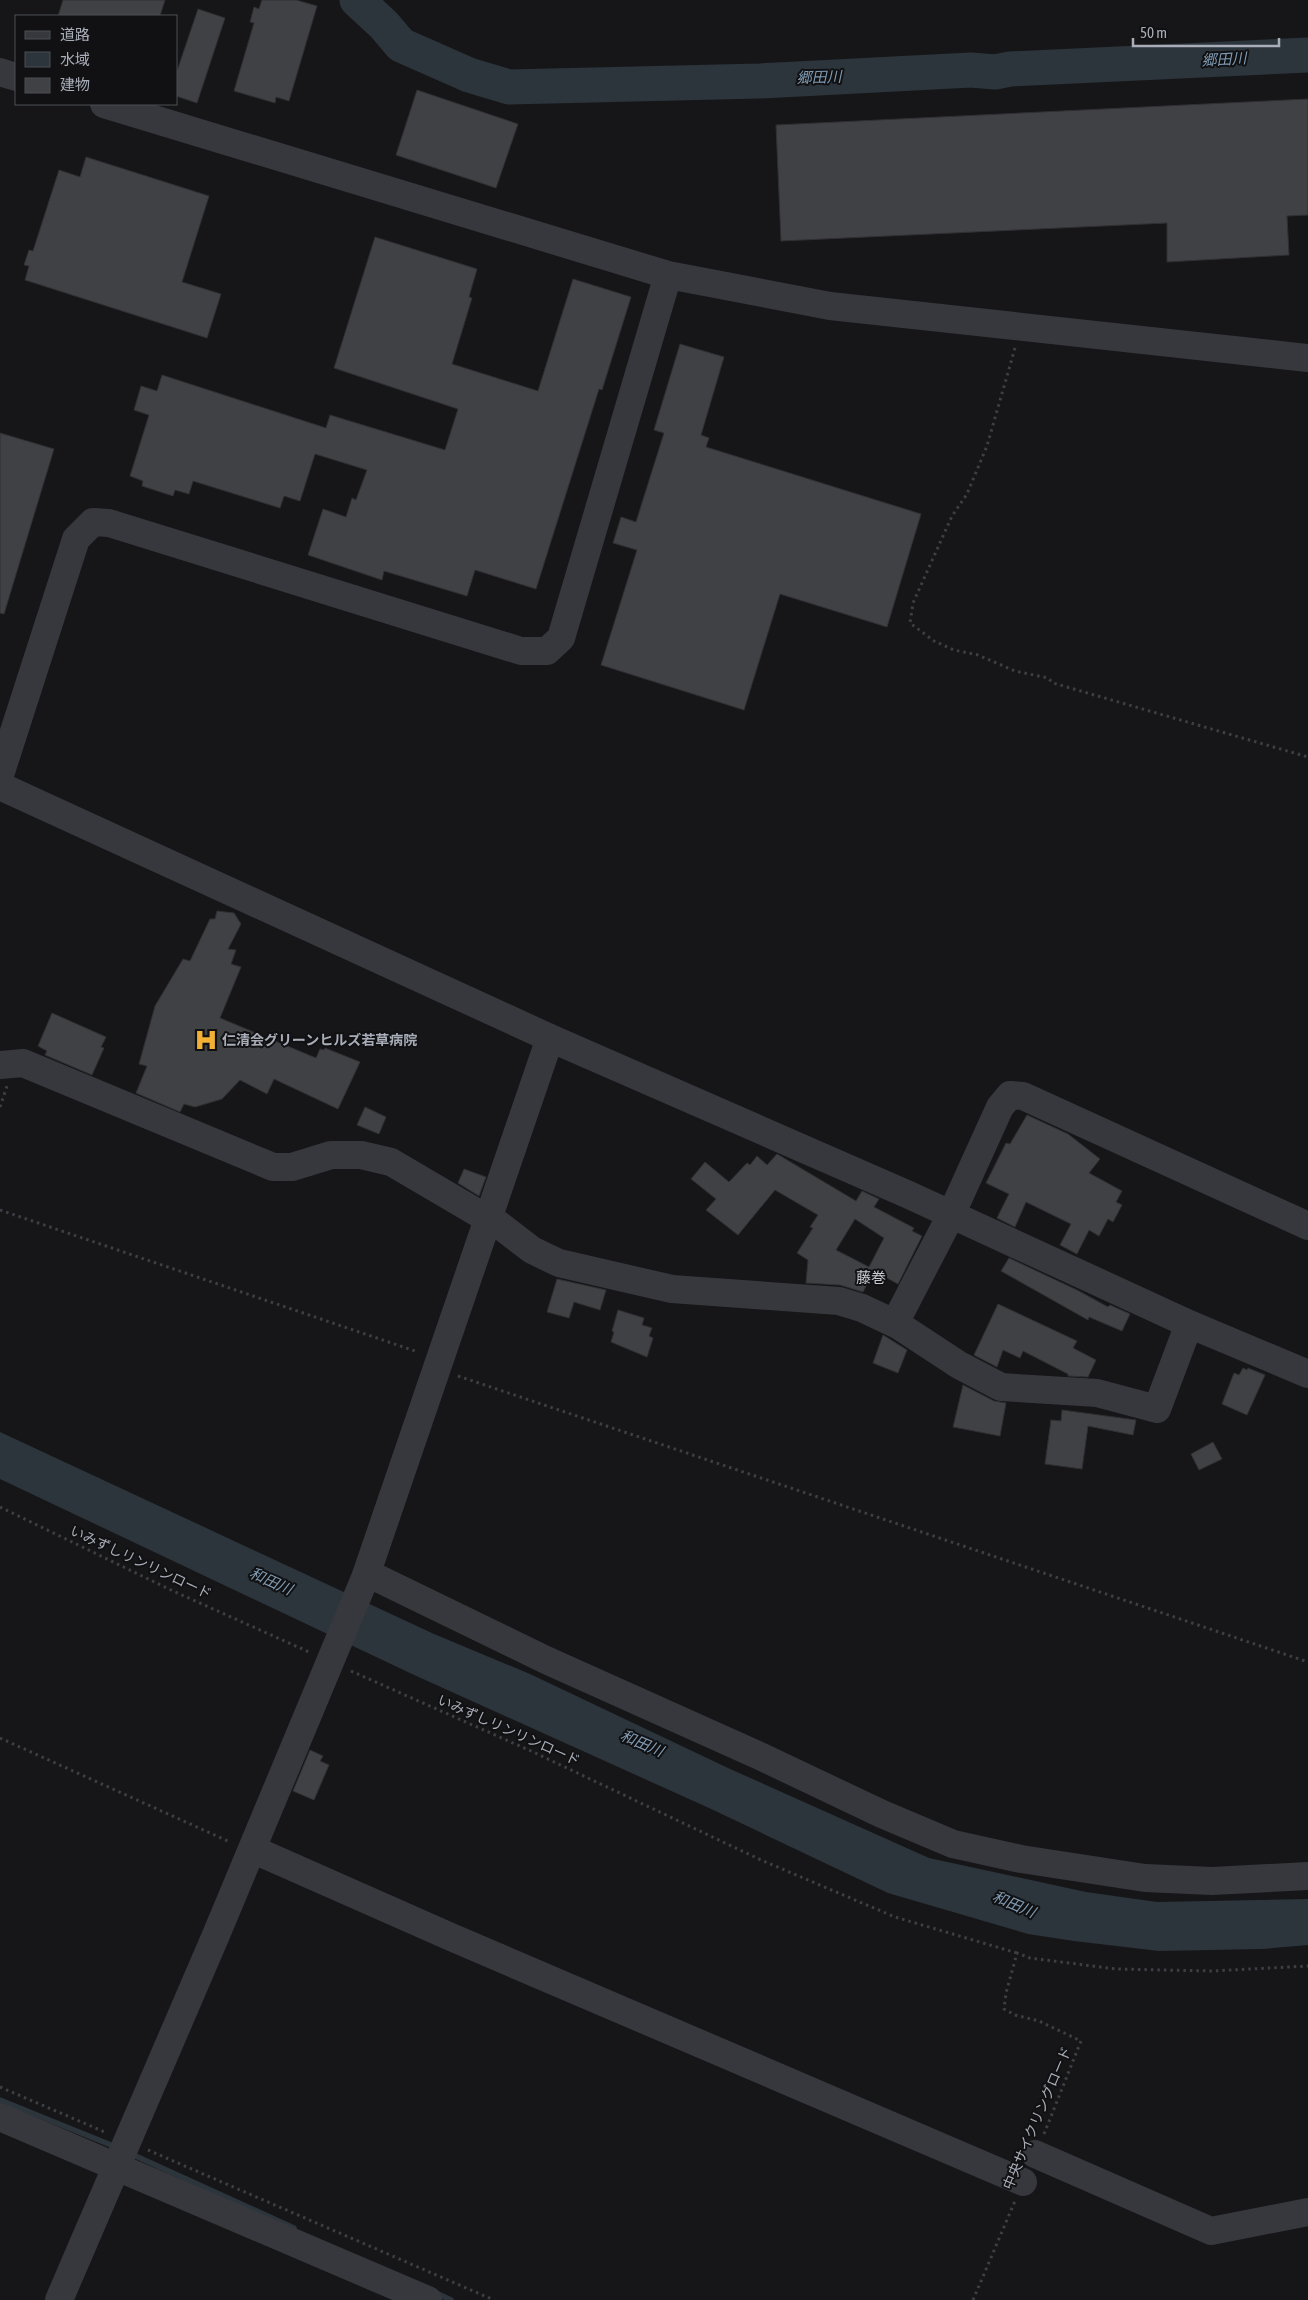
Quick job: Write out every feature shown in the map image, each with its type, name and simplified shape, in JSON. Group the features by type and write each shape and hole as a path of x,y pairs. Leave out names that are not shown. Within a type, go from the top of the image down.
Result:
{"street":[{"path":"0,72 15,77"},
{"path":"107,105 668,274 830,306 1308,358"},
{"path":"0,776 76,539 93,522 109,523 521,650 547,650 561,638 668,274"},
{"path":"0,786 550,1038 950,1215 1190,1324 1308,1374"},
{"path":"59,2300 252,1850 366,1575 550,1038"},
{"path":"0,1065 23,1063 273,1167 292,1167 331,1155 361,1155 392,1162 488,1218 532,1250 559,1263 672,1289 839,1301 862,1308 895,1323 959,1366 1001,1387 1098,1393 1157,1409 1190,1324"},
{"path":"895,1323 950,1215 1000,1107 1010,1095 1022,1096 1308,1226"},
{"path":"366,1575 882,1814 953,1844 1021,1860 1145,1878 1212,1881 1308,1876"},
{"path":"252,1850 1023,2182"},
{"path":"0,2117 428,2300"},
{"path":"1035,2154 1211,2232 1308,2212"}],"path":[{"path":"1021,326 987,446 967,494 952,516 913,603 910,623 934,641 954,650 978,655 1015,671 1048,678 1053,683 1308,757"},
{"path":"0,1210 438,1364 492,1389 1308,1662"},
{"name":"いみずしリンリンロード","path":"0,1507 173,1590 334,1653 531,1751 761,1860 886,1913 1017,1953"},
{"path":"0,1738 252,1850"},
{"path":"1017,1953 1030,1958 1116,1969 1212,1971 1308,1966"},
{"name":"中央サイクリングロード","path":"1017,1953 1006,1993 1004,2009 1015,2015 1039,2021 1082,2042 1035,2154"},
{"path":"0,2087 494,2300"},
{"name":"中央サイクリングロード","path":"974,2300 1023,2182"}],"water":[{"name":"和田川","path":"0,1432 434,1634 530,1674 728,1768 929,1858 1086,1892 1157,1902 1308,1899 1308,1945 1262,1949 1159,1951 1074,1941 1028,1934 888,1893 709,1808 412,1674 0,1479"}],"building":[{"path":"63,0 165,0 160,15 58,15"},
{"path":"262,0 296,0 317,6 289,101 276,97 275,103 234,91 254,23 250,22 254,7 259,9"},
{"path":"198,9 225,18 197,103 178,97 178,68"},
{"path":"417,90 518,124 496,188 396,155"},
{"path":"1308,99 1308,215 1287,216 1289,255 1167,262 1167,223 781,241 776,125"},
{"path":"86,157 209,196 182,282 221,294 207,338 25,280 29,266 24,265 29,250 33,251 59,170 80,177"},
{"path":"375,237 477,269 469,297 472,298 452,364 538,391 573,279 631,297 602,390 599,389 536,589 475,570 467,596 384,571 382,580 308,555 323,509 346,517 352,498 356,500 367,470 315,454 300,501 284,496 280,508 193,481 189,494 175,490 173,496 142,486 143,481 130,476 149,415 134,410 141,386 157,391 162,375 326,428 330,415 445,450 458,409 334,368"},
{"path":"680,344 724,357 701,435 709,438 706,447 921,514 887,627 780,594 744,710 601,665 637,550 613,543 621,517 636,522 664,433 654,430"},
{"path":"0,433 54,449 4,614 0,613"},
{"path":"217,911 234,913 241,924 228,949 236,950 231,964 241,967 220,1018 316,1058 320,1049 324,1050 325,1048 360,1062 338,1109 274,1079 267,1094 240,1080 222,1099 195,1107 184,1104 180,1112 136,1093 147,1066 139,1064 155,1006 183,959 190,961 210,919 215,919"},
{"path":"52,1013 106,1037 101,1047 104,1048 92,1075 45,1055 47,1051 38,1046"},
{"path":"365,1107 386,1117 379,1134 357,1125"},
{"path":"1027,1115 1068,1134 1100,1159 1089,1173 1122,1191 1116,1202 1122,1205 1113,1222 1108,1219 1099,1236 1089,1230 1077,1254 1060,1245 1071,1224 1026,1202 1015,1227 997,1218 1009,1194 986,1183 1006,1143 1010,1144"},
{"path":"777,1154 856,1201 862,1191 879,1199 874,1207 914,1228 912,1231 922,1236 898,1284 874,1271 863,1292 840,1285 806,1283 808,1260 797,1253 813,1228 810,1227 818,1215 775,1190 738,1235 706,1210 716,1199 691,1179 705,1162 729,1182 747,1163 750,1165 757,1156 767,1165","holes":["855,1219 884,1238 869,1267 836,1250"]},
{"path":"464,1169 486,1177 479,1196 458,1183"},
{"path":"1009,1258 1108,1307 1110,1305 1130,1314 1122,1331 1089,1317 1088,1320 1001,1271"},
{"path":"557,1279 606,1290 600,1310 574,1302 569,1318 547,1312"},
{"path":"998,1304 1077,1341 1073,1348 1096,1360 1088,1377 1068,1376 1068,1374 1023,1351 1020,1358 1003,1350 997,1367 974,1355"},
{"path":"618,1310 644,1318 642,1325 652,1328 649,1336 653,1338 647,1357 611,1342"},
{"path":"883,1335 907,1350 898,1373 873,1363"},
{"path":"1243,1368 1247,1370 1248,1368 1265,1375 1247,1415 1222,1404 1234,1373 1239,1375"},
{"path":"963,1385 994,1401 1006,1403 1000,1436 953,1427"},
{"path":"1062,1410 1136,1420 1133,1435 1088,1426 1082,1469 1045,1464 1051,1420 1061,1421"},
{"path":"1213,1442 1222,1459 1199,1470 1191,1454"},
{"path":"310,1750 323,1756 320,1761 329,1765 314,1800 293,1791"}],"waterway":[{"name":"郷田川","path":"357,0 384,25 401,45 469,75 509,87 760,81 971,70 995,72 1010,69 1308,55"},
{"path":"0,2100 116,2147"},
{"path":"129,2153 294,2228"},
{"path":"434,2292 451,2300"}],"place":[{"name":"仁清会グリーンヒルズ若草病院","path":"206,1040"}],"district":[{"name":"藤巻","path":"871,1277"}]}
